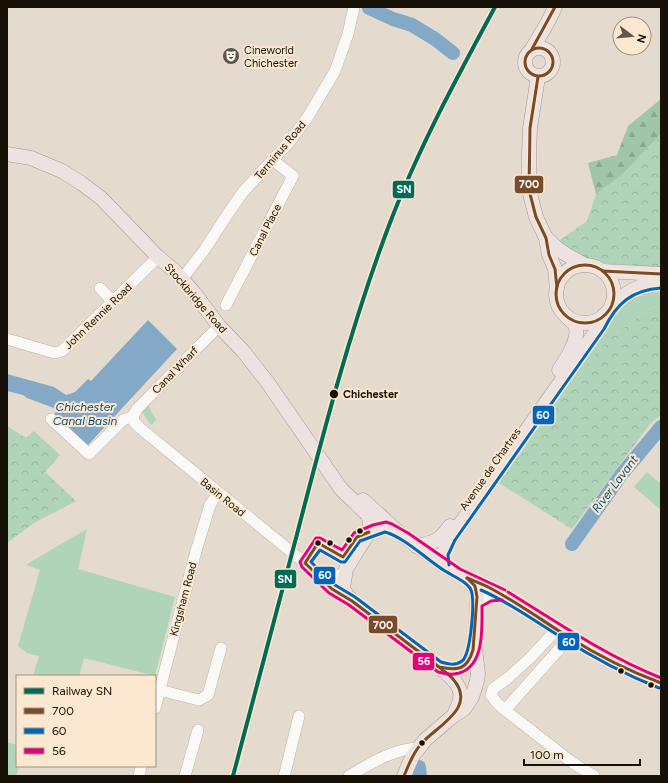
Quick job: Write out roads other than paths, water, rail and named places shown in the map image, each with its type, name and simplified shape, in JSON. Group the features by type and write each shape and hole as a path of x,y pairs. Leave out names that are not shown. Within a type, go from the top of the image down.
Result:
{"main road":[{"path":"553,13 548,51 552,58 552,67 546,74 538,77 534,76 527,71 524,63 526,55 532,49 553,13"},
{"path":"532,49 540,48 548,51"},
{"path":"538,77 530,128 529,190 536,217 546,238 549,255 555,269 557,301 560,309 566,316 573,320 585,322 597,320 608,310 614,298 612,283 603,271"},
{"name":"Stockbridge Road","path":"7,154 31,158 62,171 81,183 101,198 158,256 176,272 219,326 243,351 268,383 341,488 368,515 370,521 369,532"},
{"path":"546,238 558,249 585,265"},
{"path":"557,288 560,279 567,271 575,266 591,265 603,271 661,274"},
{"name":"Avenue de Chartres","path":"444,564 443,554 451,537 600,326 608,310 632,289 653,283 661,283"},
{"name":"Avenue de Chartres","path":"416,546 435,542 447,532 565,362 577,333 575,325 566,316"},
{"path":"333,476 347,486 398,532 416,546 466,578 476,589 477,604 475,649 477,681 472,697 464,709 453,716 418,748 404,776"},
{"path":"398,532 388,527 383,527 369,532 346,570 344,588 346,594 352,601 453,679 462,695 460,704 453,716"},
{"path":"439,667 449,671 462,668 467,663 475,649"}],"street":[{"name":"Terminus Road","path":"182,279 206,249 243,192 291,140 309,115 335,71 348,34 354,7"},
{"name":"Canal Place","path":"226,305 293,176 273,160"},
{"name":"John Rennie Road","path":"7,339 50,352 59,352 65,349 158,256"},
{"path":"100,288 113,302"},
{"name":"Canal Wharf","path":"51,419 89,454 123,420 133,416 137,409 219,326"},
{"name":"Basin Road","path":"133,416 134,422 140,428 305,563 335,592 352,601"},
{"name":"Kingsham Road","path":"156,704 196,551 210,505 218,493"},
{"path":"317,574 335,578 341,576 346,570"},
{"path":"466,578 504,595 569,638 613,663 661,683"},
{"path":"477,604 493,594 504,595"},
{"path":"554,627 530,658 509,678 492,689 491,695 501,707 573,763 594,776"},
{"path":"501,707 569,638"},
{"path":"159,690 199,700 208,695 221,648"},
{"path":"284,776 299,716"},
{"path":"185,776 198,730"},
{"path":"349,776 377,760 409,748 418,748"}],"water":[{"name":"Chichester Canal Basin","path":"148,320 177,349 87,446 53,418 56,411 54,408 27,398 23,395 7,391 7,374 54,387 66,395 75,392 88,379 91,381"}],"waterway":[{"name":"River Lavant","path":"369,8 393,19 412,25 435,39 453,53"},
{"name":"River Lavant","path":"572,544 621,475 661,427"},
{"name":"River Lavant","path":"419,767 420,776"}],"rail line":[{"name":"SN","path":"233,776 327,421 361,304 388,228 411,171 452,88 495,7"}],"place":[{"name":"Cineworld Chichester","path":"231,56"},
{"name":"Chichester","path":"334,394"}]}
